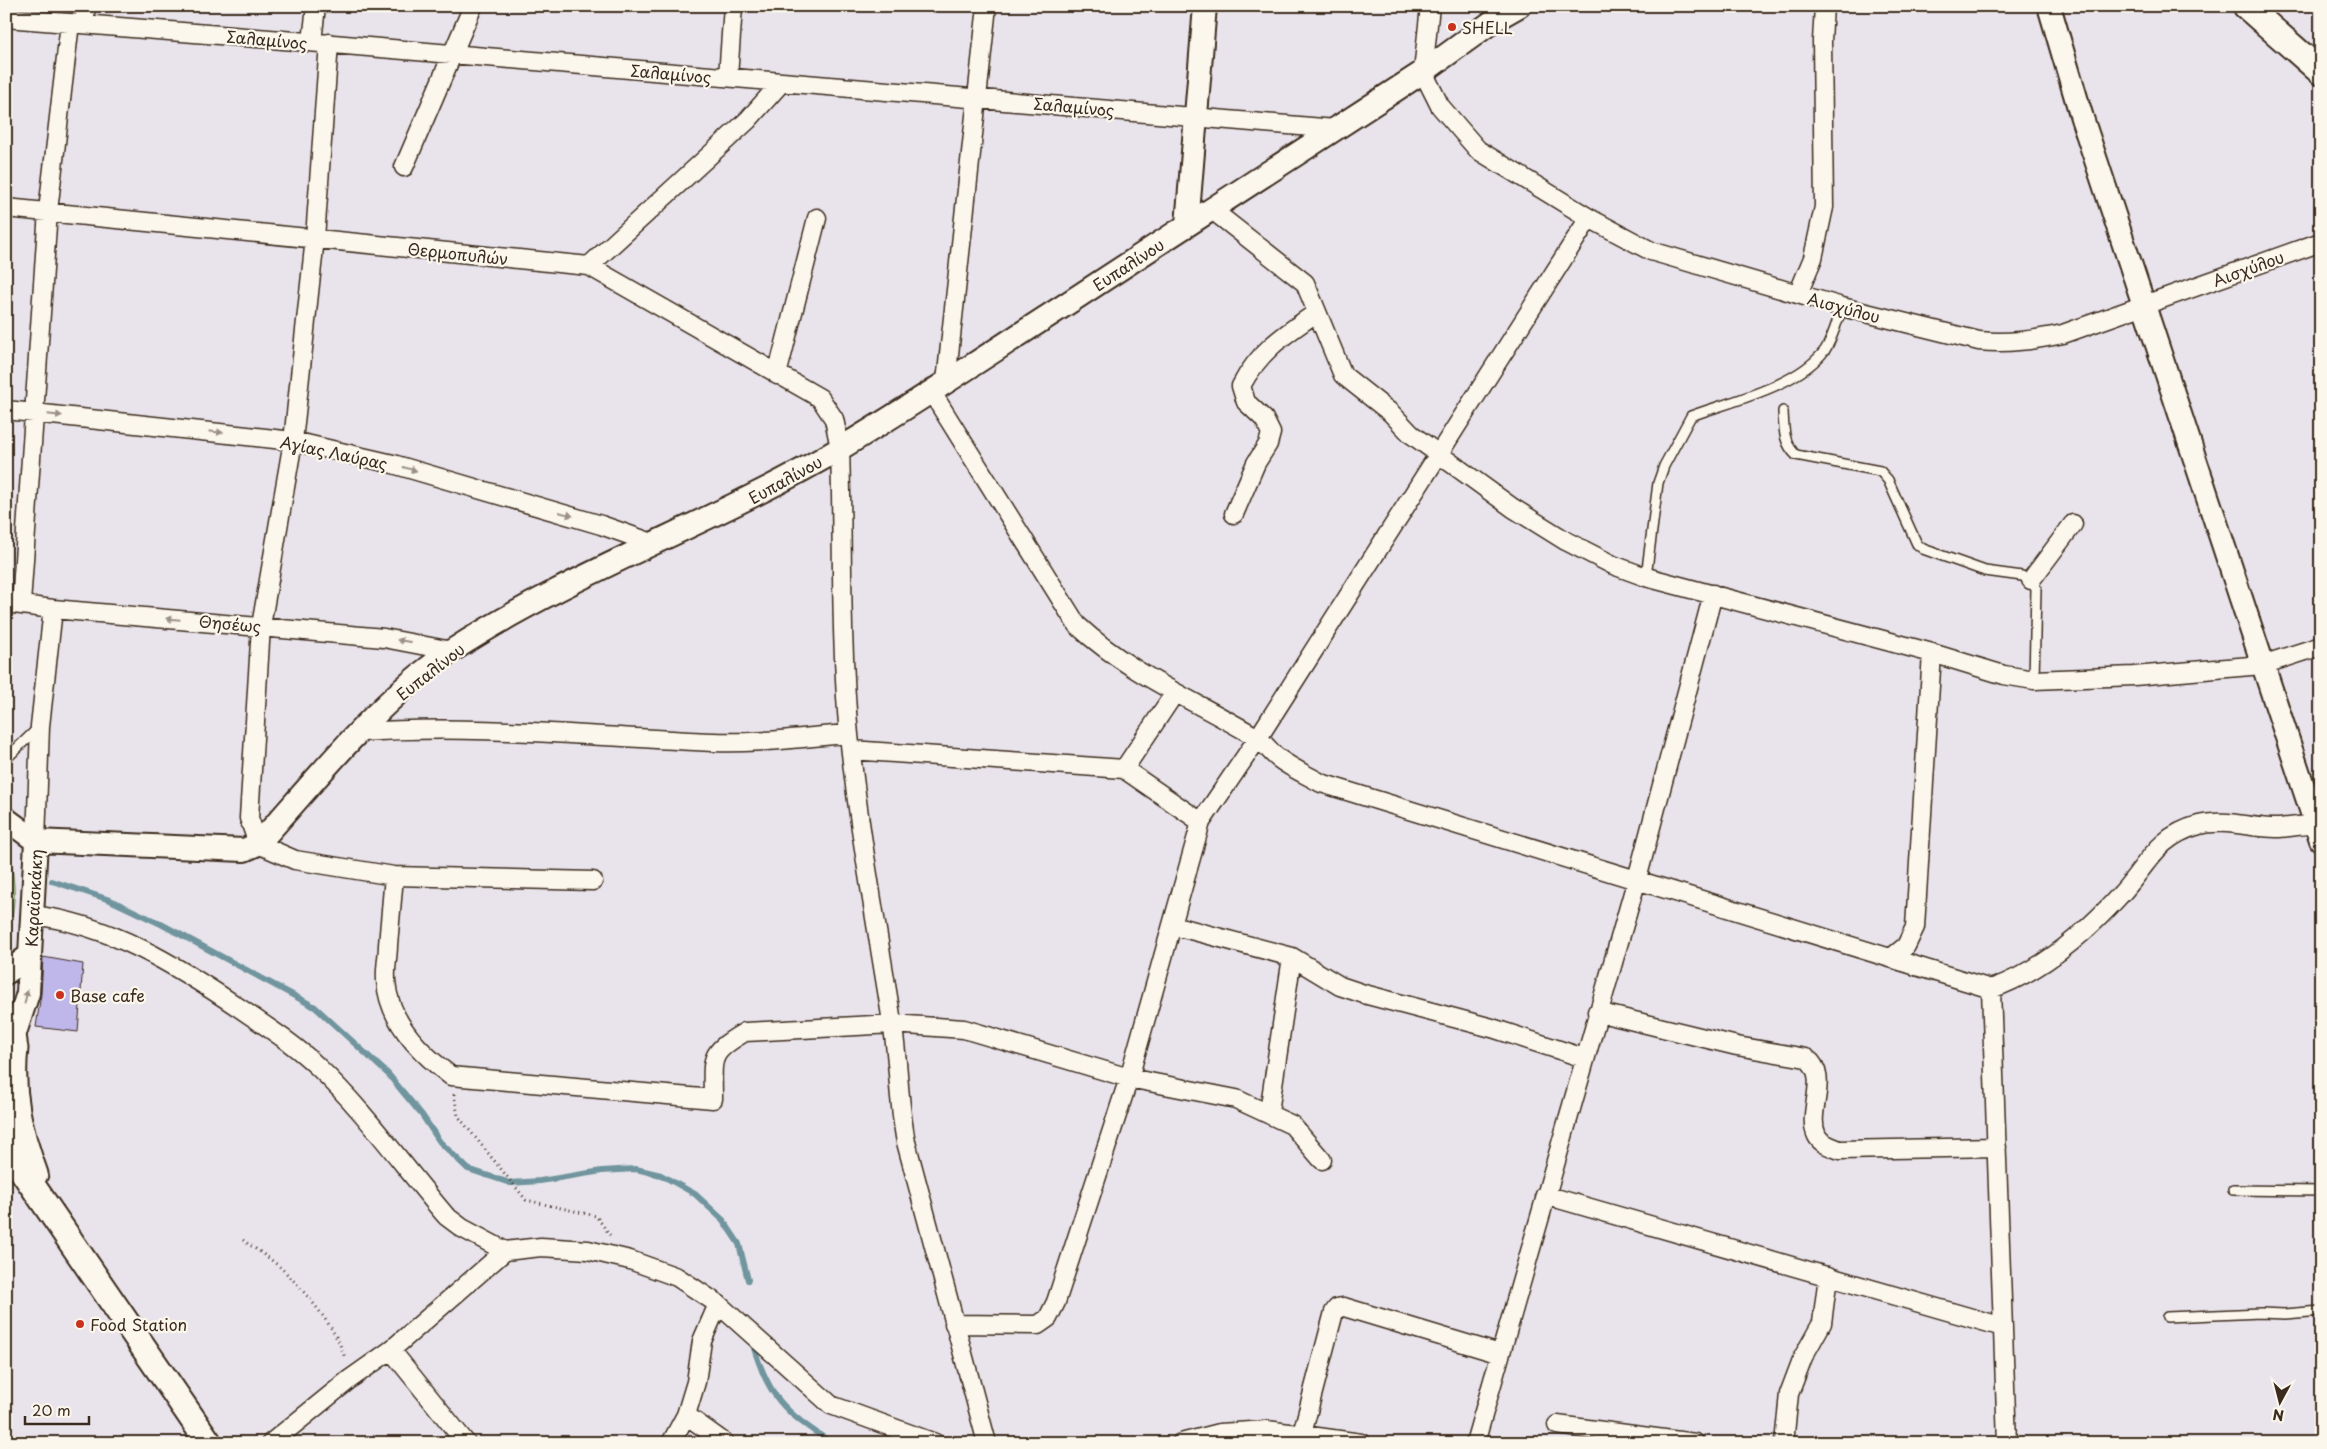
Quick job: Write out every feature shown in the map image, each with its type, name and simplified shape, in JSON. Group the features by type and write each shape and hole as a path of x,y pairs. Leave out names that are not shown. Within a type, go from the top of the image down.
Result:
{"main road":[{"path":"2246,6 2321,72"},
{"path":"10,1044 17,1118 25,1148 47,1204"},
{"path":"6,1147 47,1204 209,1443"}],"street":[{"path":"14,604 33,413 48,211 77,24 86,6"},
{"path":"258,844 249,818 261,626 293,440 314,238 320,43 316,6"},
{"path":"404,167 473,6"},
{"path":"728,77 733,6"},
{"path":"987,6 978,98 939,386 1077,625 1100,646 1174,694 1258,738 1278,758 1321,782 1992,988 2029,973 2074,939 2121,894 2155,849 2185,830 2201,825 2215,824 2319,832 2082,118 2049,6"},
{"path":"1187,225 1204,6"},
{"path":"1423,72 1430,6"},
{"name":"Ευπαλίνου","path":"258,844 360,732 402,690 452,651 528,607 652,543 736,505 840,448 939,386 1423,72 1496,19 1519,6"},
{"path":"1798,294 1812,258 1824,207 1822,41 1824,6"},
{"name":"Σαλαμίνος","path":"6,18 1335,129"},
{"name":"Αισχύλου","path":"1423,72 1440,106 1478,150 1589,218 1650,251 1842,307 1979,341 2001,343 2026,341 2063,334 2321,242"},
{"path":"590,266 748,120 781,83"},
{"name":"Θερμοπυλών","path":"6,208 590,266 820,398 834,419 840,448 844,655 850,742 877,938 893,1024 899,1105 906,1142 986,1443"},
{"path":"1211,209 1305,283 1316,313 1344,375 1391,412 1410,434 1513,508 1566,541 1612,565 1646,577 1932,653 2004,675 2034,680 2134,676 2262,665 2321,646"},
{"path":"777,375 817,218"},
{"path":"954,1324 1038,1325 1048,1318 1056,1302 1129,1078 1201,822 1258,738 1589,218"},
{"path":"1234,514 1256,463 1268,444 1271,433 1264,419 1246,402 1241,386 1249,369 1275,341 1316,313"},
{"name":"Αγίας Λαύρας","path":"6,410 293,440 394,464 601,525 652,543"},
{"path":"2031,580 2073,524"},
{"path":"1475,1443 1597,1012 1637,879 1713,594"},
{"name":"Θησέως","path":"14,604 384,638 452,651"},
{"path":"36,841 40,726 54,609"},
{"path":"1891,958 1906,946 1915,927 1932,653"},
{"path":"1124,770 1174,694"},
{"path":"360,732 411,728 470,728 715,742 850,742 1124,770 1201,822"},
{"path":"6,819 36,841 244,850 258,844 295,860 394,876 593,881"},
{"name":"Καραϊσκάκη","path":"10,1044 28,993 36,841"},
{"path":"394,876 386,980 390,1002 398,1020 413,1042 429,1060 451,1076 713,1099 713,1059 724,1044 745,1032 893,1024 964,1029 1129,1078 1236,1099 1269,1112 1292,1125 1322,1160"},
{"path":"32,907 59,919 89,927 141,947 191,975 285,1040 317,1065 344,1094 446,1216 462,1228 505,1250 541,1247 588,1250 630,1260 677,1278 718,1304 831,1405 935,1443"},
{"path":"1172,925 1292,957 1340,986 1394,1004 1492,1028 1584,1058"},
{"name":"Καραϊσκάκη","path":"6,973 30,955"},
{"path":"1269,1112 1292,957"},
{"path":"1992,988 2007,1443"},
{"path":"1597,1012 1737,1046 1806,1058 1814,1064 1818,1074 1815,1124 1817,1137 1828,1146 1840,1150 1997,1147"},
{"path":"1545,1195 2003,1327"},
{"path":"271,1443 350,1379 391,1350 505,1250"},
{"path":"1784,1443 1788,1394 1803,1356 1822,1323 1828,1276"},
{"path":"671,1443 686,1415 696,1382 702,1341 718,1304"},
{"path":"1302,1434 1334,1312 1337,1308 1344,1307 1500,1354"},
{"path":"391,1350 466,1443"},
{"path":"686,1415 725,1443"},
{"path":"1558,1425 1696,1443"},
{"path":"1181,1443 1220,1433 1267,1430 1361,1443"}],"lane":[{"path":"1646,577 1658,483 1664,466 1691,416 1736,403 1806,369 1826,348 1842,307"},
{"path":"1784,411 1784,431 1788,448 1796,455 1880,471 1888,480 1917,544 1924,549 1985,571 2022,576 2031,580 2036,588 2034,680"},
{"path":"6,759 40,726"},
{"path":"2232,1190 2321,1191"},
{"path":"2167,1317 2260,1313 2285,1314 2321,1311"}],"path":[{"path":"451,1076 458,1116 526,1200 596,1216 630,1260"},
{"path":"243,1240 280,1267 320,1312 344,1352 350,1379"}],"green space":[{"path":"6,839 12,866 14,901 6,939"}],"building":[{"name":"Base cafe","path":"43,957 83,964 78,1032 36,1027 41,994"}],"waterway":[{"path":"52,881 110,900 161,924 315,1007 388,1074 422,1115 440,1142 468,1169 510,1183 540,1181 602,1171 636,1169 661,1175 695,1194 723,1220 739,1244 748,1280"},
{"path":"752,1342 765,1377 780,1402 801,1422 832,1443"}],"place":[{"name":"SHELL","path":"1452,27"},
{"name":"Base cafe","path":"60,995"},
{"name":"Food Station","path":"80,1324"}]}
